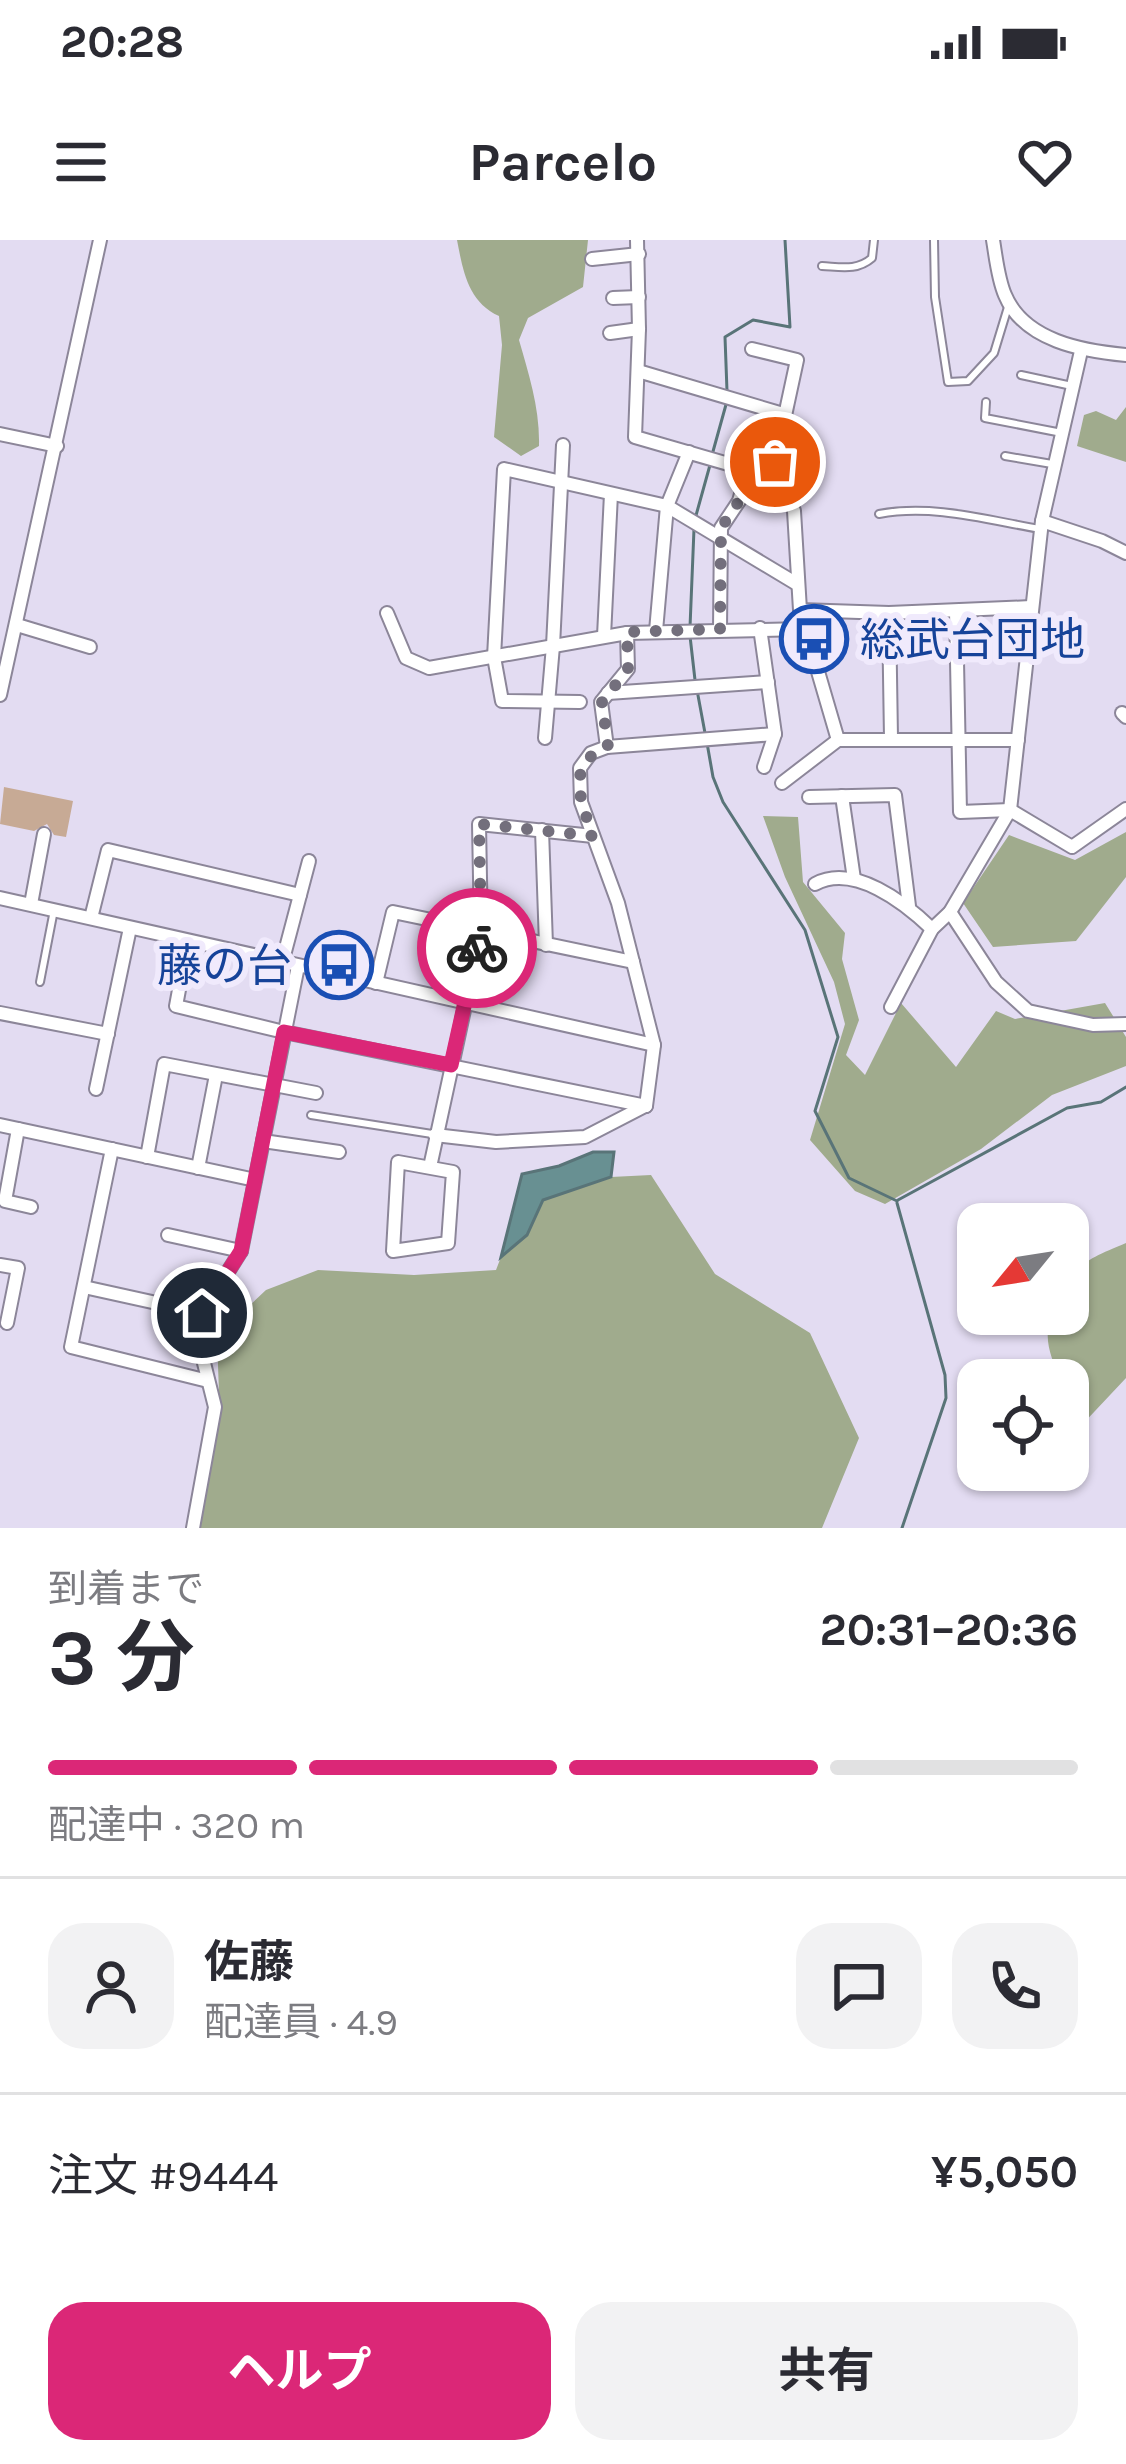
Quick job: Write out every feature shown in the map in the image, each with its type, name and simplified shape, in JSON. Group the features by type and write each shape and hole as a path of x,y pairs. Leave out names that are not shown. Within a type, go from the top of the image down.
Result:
{"street":[{"path":"0,695 5,652 17,625 100,240"},
{"path":"993,240 1009,303 1030,326 1081,351 1126,355"},
{"path":"592,259 638,247 635,436 780,479"},
{"path":"613,298 639,297"},
{"path":"610,333 640,329"},
{"path":"752,349 797,360 775,462 794,511 800,610 838,740"},
{"path":"891,1007 932,929 950,912 1010,810 1041,525 1081,351"},
{"path":"638,371 783,414"},
{"path":"0,434 57,446"},
{"path":"544,738 554,646 563,445"},
{"path":"656,631 667,506 689,452"},
{"path":"580,702 502,700 494,657 504,469 667,506 797,584"},
{"path":"720,629 721,528 739,501 748,470"},
{"path":"604,636 611,494"},
{"path":"1041,525 1102,541 1126,553"},
{"path":"800,610 889,613 1031,607"},
{"path":"956,611 960,812 1010,810 1072,847 1126,809"},
{"path":"387,613 406,658 429,668 627,632 805,629"},
{"path":"889,613 891,738"},
{"path":"17,625 90,647"},
{"path":"760,628 775,734 764,767"},
{"path":"608,747 602,702 628,669 627,632"},
{"path":"608,693 768,682"},
{"path":"646,1106 654,1045 618,903 580,802 580,768 590,753 608,747 775,734"},
{"path":"782,783 838,740 1018,740"},
{"path":"808,797 895,795 909,906"},
{"path":"842,796 854,878"},
{"path":"430,1168 481,932 479,824 593,836"},
{"path":"542,830 546,945"},
{"path":"31,904 44,835"},
{"path":"91,918 108,850 300,895"},
{"path":"282,963 309,861"},
{"path":"815,884 854,878 909,906 932,929"},
{"path":"0,898 654,1045"},
{"path":"376,983 393,912 633,962"},
{"path":"950,912 996,982 1028,1011 1093,1024 1126,1024"},
{"path":"96,1089 130,928"},
{"path":"188,941 176,1006 646,1106"},
{"path":"193,1528 215,1407 200,1342 202,1313 241,1251 298,966"},
{"path":"0,1013 108,1034"},
{"path":"147,1156 164,1064 316,1094"},
{"path":"198,1168 216,1075"},
{"path":"435,1135 496,1142 585,1137 646,1106"},
{"path":"0,1125 255,1180"},
{"path":"18,1129 5,1201 31,1208"},
{"path":"262,1141 339,1152"},
{"path":"112,1149 71,1347 208,1381"},
{"path":"398,1162 430,1168 453,1172 448,1243 393,1250 398,1162"},
{"path":"168,1235 241,1251"},
{"path":"0,1264 18,1268 8,1323"},
{"path":"84,1287 202,1313"}],"lane":[{"path":"822,266 856,268 872,258 874,240"},
{"path":"934,240 935,297 948,382 968,381 994,353 1009,303"},
{"path":"1021,374 1072,386"},
{"path":"986,402 985,418 1062,433"},
{"path":"1005,456 1055,465"},
{"path":"879,514 934,510 1041,525"},
{"path":"40,982 55,910"},
{"path":"311,1115 435,1135"}],"shaded area":[{"path":"457,240 588,240 583,287 528,318 519,340 539,432 539,446 521,456 494,437 502,345 499,316 474,294"},
{"path":"1126,407 1126,462 1077,446 1084,415 1096,411 1116,420"},
{"path":"763,816 798,817 803,882 845,933 842,959 859,1020 846,1055 865,1075 901,1003 956,1067 996,1011 1015,1019 1105,1003 1126,1037 1126,1066 1052,1095 981,1149 885,1204 855,1191 810,1140 845,1024 834,982 785,877"},
{"path":"1126,832 1126,877 1076,941 993,947 963,903 1009,835 1075,860"},
{"path":"593,1152 614,1152 611,1177 543,1200 527,1235 501,1257 522,1174"},
{"path":"651,1175 715,1274 810,1333 859,1438 822,1528 199,1528 219,1394 217,1336 266,1290 318,1270 414,1275 496,1270 501,1257 527,1235 543,1200 611,1177"},
{"path":"1126,1243 1126,1378 1089,1417 1089,1359 1052,1359 1048,1339 1048,1335 1089,1335 1089,1261"}],"building":[{"path":"4,787 73,801 66,837 54,835 47,824 34,831 0,824"}],"waterway":[{"path":"727,391 725,337 753,320 790,327 785,240"},
{"path":"712,455 727,401"},
{"path":"695,519 710,465"},
{"path":"690,627 694,529"},
{"path":"690,636 695,680"},
{"path":"697,690 705,733"},
{"path":"707,743 723,802 805,930 838,1037 815,1111 849,1178 897,1201"},
{"path":"898,1200 1067,1108 1101,1102 1126,1087"},
{"path":"897,1203 945,1375 946,1398 902,1528"}],"way so far":[{"path":"477,948 481,932 479,824 593,836 580,802 580,768 590,753 608,747 602,702 628,669 627,632 720,629 721,528 739,501 748,470 780,479 775,462"}],"place":[{"name":"総武台団地","path":"814,639"},
{"name":"藤の台","path":"339,965"}],"route":[{"path":"202,1313 241,1251 284,1032 451,1065 477,948"}]}
